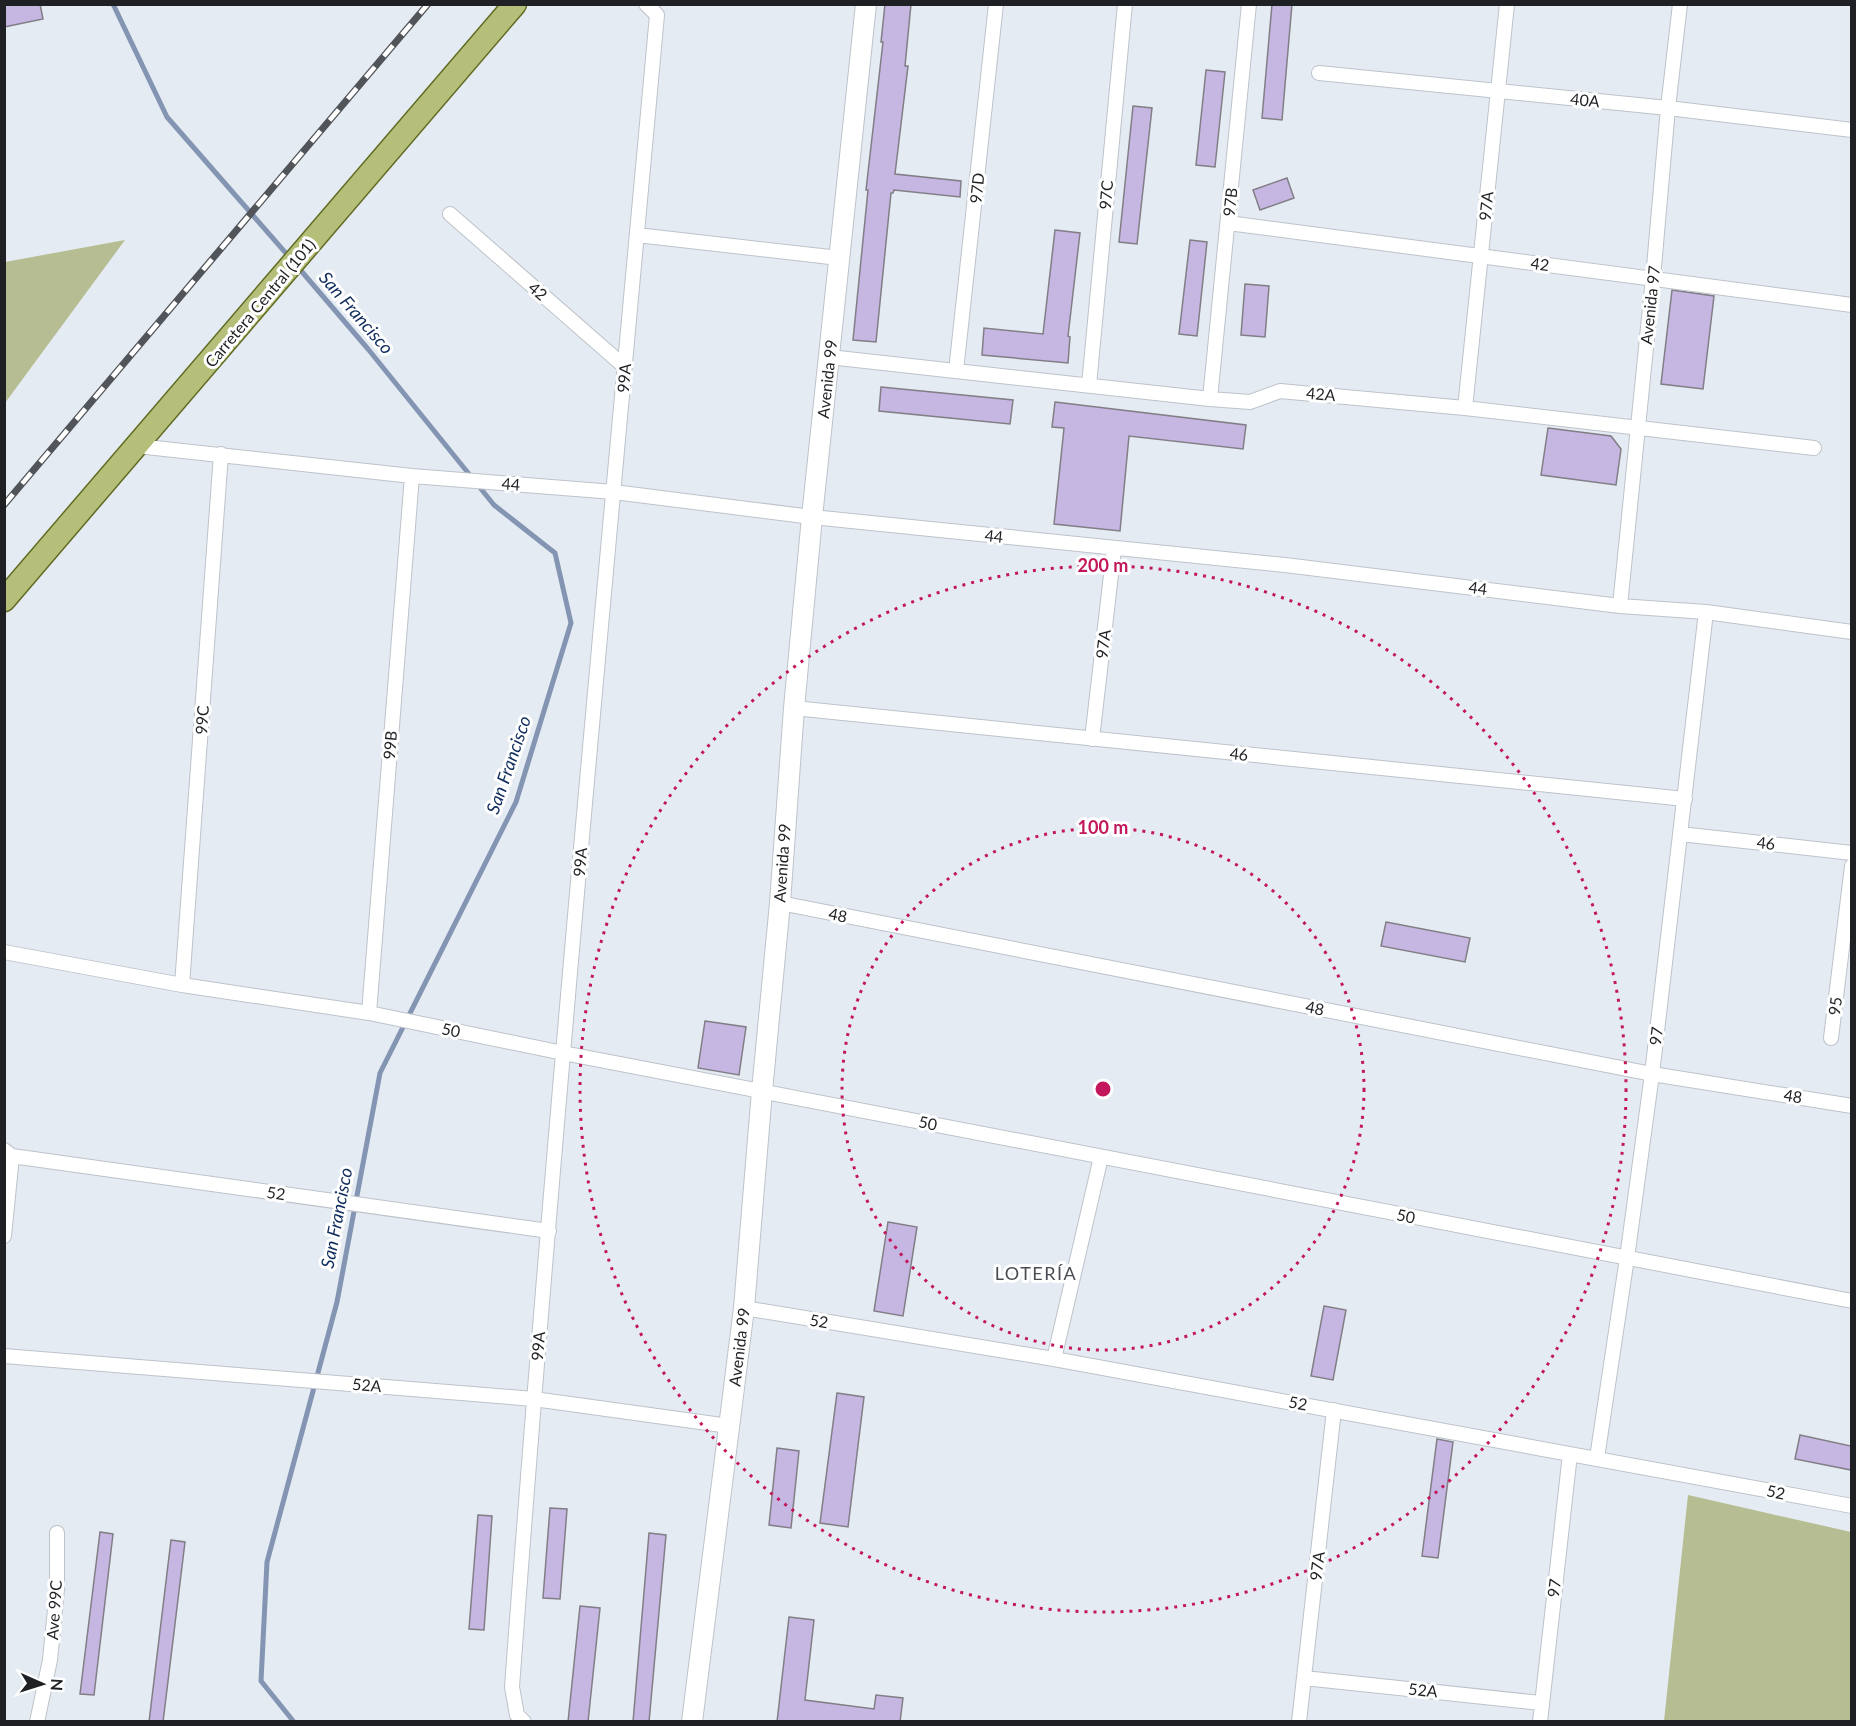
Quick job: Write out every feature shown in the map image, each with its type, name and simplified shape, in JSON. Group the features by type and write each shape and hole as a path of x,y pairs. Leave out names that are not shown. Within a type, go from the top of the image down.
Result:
{"main road":[{"name":"Carretera Central (101)","path":"4,600 515,4"}],"street":[{"name":"99A","path":"524,1722 517,1715 512,1687 563,1053 657,15 646,4"},
{"name":"Avenida 99","path":"692,1722 744,1308 780,903 794,708 866,4"},
{"name":"97D","path":"956,371 996,4"},
{"name":"97C","path":"1089,385 1125,4"},
{"name":"97B","path":"1210,399 1249,4"},
{"name":"97A","path":"1465,408 1508,4"},
{"name":"Avenida 97","path":"1620,606 1680,4"},
{"name":"40A","path":"1319,73 1668,108 1851,130"},
{"name":"42","path":"450,214 625,367"},
{"name":"42","path":"1228,223 1851,305"},
{"path":"637,235 839,258"},
{"name":"42A","path":"829,357 1210,399 1250,402 1280,391 1465,408 1814,448"},
{"name":"44","path":"137,446 412,477 614,492 812,517 1285,566 1620,606 1706,612 1851,632"},
{"name":"99C","path":"182,985 221,454"},
{"name":"99B","path":"369,1013 412,477"},
{"name":"97A","path":"1092,739 1114,549"},
{"name":"97","path":"1597,1458 1628,1258 1652,1074 1706,612"},
{"name":"46","path":"794,708 1685,799"},
{"name":"46","path":"1680,834 1851,852"},
{"name":"95","path":"1831,1038 1851,866"},
{"name":"48","path":"780,903 1652,1074 1851,1106"},
{"name":"50","path":"4,952 182,985 369,1013 563,1053 1851,1301"},
{"path":"4,1236 8,1153"},
{"name":"52","path":"8,1153 549,1231"},
{"path":"1054,1359 1101,1157"},
{"name":"52","path":"744,1308 1054,1359 1851,1506"},
{"name":"52A","path":"4,1356 534,1399 729,1426"},
{"name":"97A","path":"1299,1722 1334,1410"},
{"name":"97","path":"1540,1722 1570,1454"},
{"name":"Ave 99C","path":"37,1722 50,1660 57,1589 57,1533"},
{"name":"52A","path":"1304,1678 1541,1703"}],"green space":[{"path":"125,240 5,403 5,262"},
{"path":"1688,1495 1851,1532 1851,1721 1664,1721"}],"building":[{"path":"4,4 40,4 43,19 4,27"},
{"path":"885,4 911,4 905,66 908,66 895,174 961,181 960,197 894,190 891,193 876,342 853,340"},
{"path":"1272,4 1292,4 1282,120 1262,118"},
{"path":"1206,70 1225,72 1215,167 1196,165"},
{"path":"1133,106 1152,108 1137,244 1119,242"},
{"path":"1287,178 1294,198 1260,210 1253,190"},
{"path":"1055,230 1080,233 1068,336 1070,337 1068,363 982,355 984,328 1043,334"},
{"path":"1190,240 1207,242 1197,336 1179,334"},
{"path":"1245,284 1269,286 1265,337 1241,335"},
{"path":"1672,290 1714,296 1703,389 1661,384"},
{"path":"881,387 1013,400 1010,424 879,411"},
{"path":"1055,402 1246,425 1243,449 1129,436 1120,531 1054,524 1064,428 1052,427"},
{"path":"1548,428 1611,436 1621,449 1616,485 1541,475"},
{"path":"1386,922 1470,938 1465,962 1381,946"},
{"path":"705,1021 746,1027 739,1075 698,1068"},
{"path":"888,1222 917,1227 903,1316 874,1311"},
{"path":"1324,1306 1346,1310 1333,1380 1311,1376"},
{"path":"837,1393 864,1397 848,1527 820,1523"},
{"path":"1800,1435 1851,1446 1851,1470 1795,1459"},
{"path":"1437,1439 1453,1442 1438,1558 1422,1556"},
{"path":"777,1448 799,1451 791,1528 769,1525"},
{"path":"550,1508 567,1509 560,1599 543,1598"},
{"path":"478,1515 492,1516 484,1630 469,1629"},
{"path":"100,1532 113,1534 94,1695 80,1694"},
{"path":"649,1533 666,1535 649,1722 633,1722"},
{"path":"171,1540 185,1542 163,1722 149,1722"},
{"path":"580,1606 600,1608 588,1722 568,1722"},
{"path":"789,1617 814,1620 805,1700 874,1709 876,1695 903,1698 900,1722 777,1722"}],"waterway":[{"name":"San Francisco","path":"113,4 167,117 291,259"},
{"name":"San Francisco","path":"294,1722 261,1681 267,1562 337,1302 380,1073 516,802 571,623 555,553 494,505 368,349 297,266"}],"railway":[{"path":"4,505 428,4"}],"district":[{"name":"LOTERÍA","path":"1036,1274"}]}
